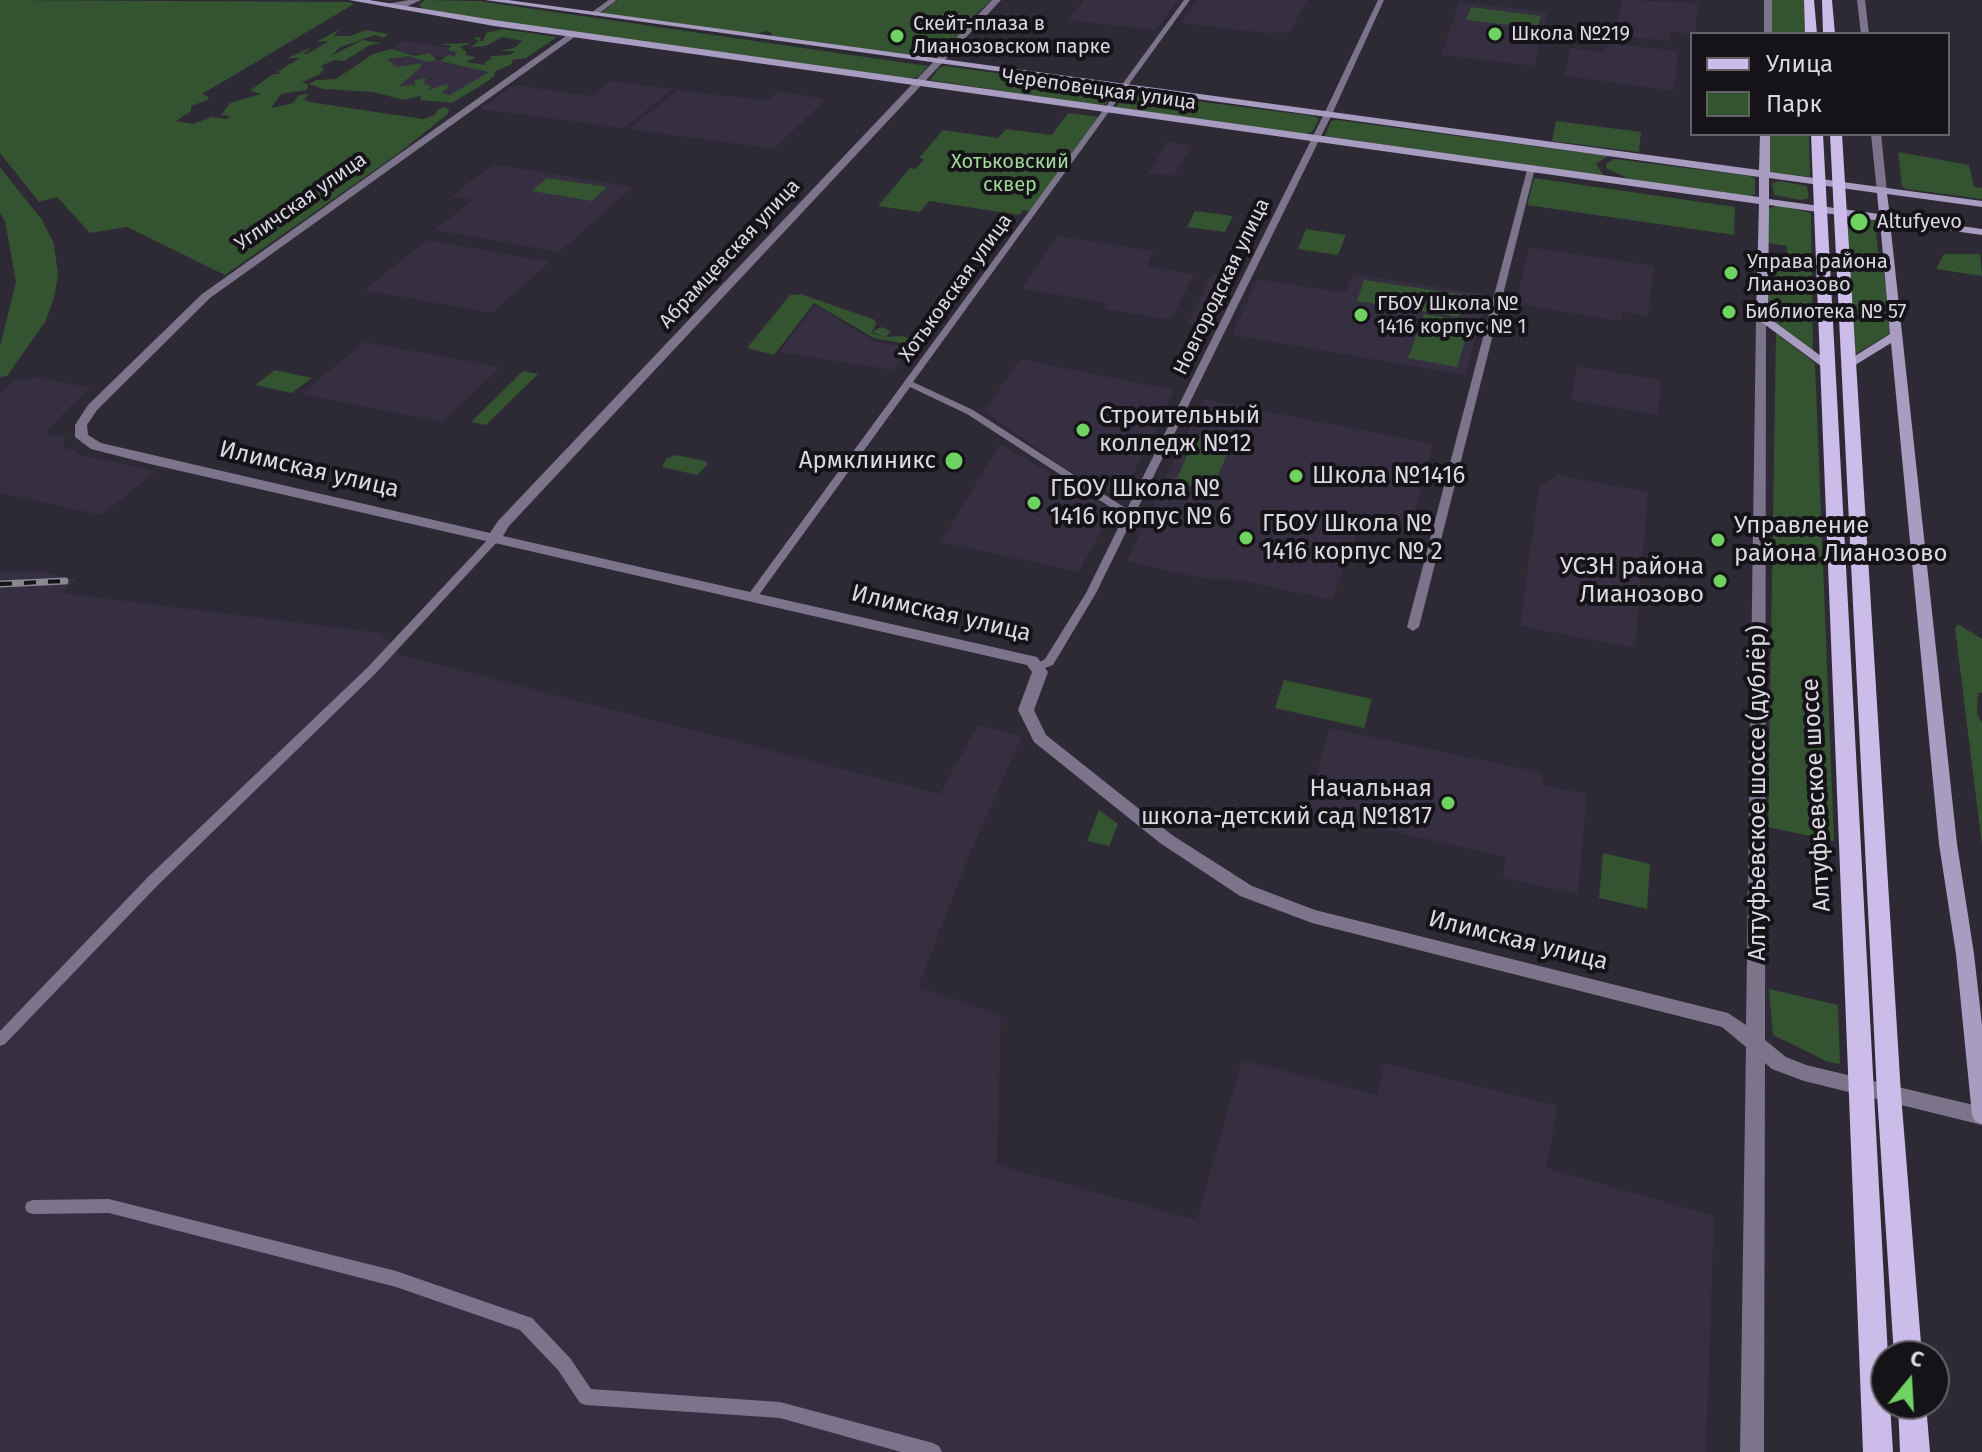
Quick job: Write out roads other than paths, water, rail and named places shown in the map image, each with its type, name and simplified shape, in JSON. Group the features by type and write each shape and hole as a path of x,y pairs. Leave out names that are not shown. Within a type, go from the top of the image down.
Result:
{"main road":[{"name":"Череповецкая улица","path":"353,0 432,14 1982,232"},
{"name":"Череповецкая улица","path":"489,0 1982,204"},
{"path":"1809,0 1811,32"},
{"path":"1827,0 1829,32"},
{"name":"Алтуфьевское шоссе (дублёр)","path":"1762,318 1765,136"},
{"name":"Алтуфьевское шоссе","path":"1817,136 1825,365 1878,1452"},
{"path":"1836,136 1889,1094 1907,1340"},
{"path":"1622,154 1604,161 1601,166 1605,172 1622,181"},
{"path":"1882,192 1948,844 1965,954 1982,1115"},
{"path":"1762,318 1825,365"},
{"path":"1848,364 1897,335"},
{"path":"1913,1420 1915,1452"}],"street":[{"path":"382,5 401,6 420,0"},
{"path":"420,0 418,8 432,14"},
{"path":"595,13 613,0"},
{"name":"Абрамцевская улица","path":"494,539 503,524 997,0"},
{"name":"Хотьковская улица","path":"752,597 1187,0"},
{"name":"Новгородская улица","path":"1039,666 1049,662 1091,593 1381,0"},
{"path":"1768,0 1768,32"},
{"path":"1861,0 1865,32"},
{"name":"Угличская улица","path":"80,432 84,417 97,402 214,289 573,34"},
{"path":"1876,136 1882,192"},
{"path":"1413,627 1531,168"},
{"name":"Алтуфьевское шоссе (дублёр)","path":"1752,1452 1754,1042 1760,847 1759,473 1762,318"},
{"path":"908,383 970,412 1129,515"},
{"name":"Илимская улица","path":"80,432 87,442 110,450 1019,658 1039,666 1040,672 1026,710 1040,738 1167,840 1246,891 1312,916 1728,1021 1779,1063 1827,1081 1982,1115"},
{"path":"0,1040 153,881 371,671 494,539"},
{"path":"1728,1021 1744,1021 1755,1014"},
{"path":"33,1207 109,1206 396,1279 526,1324 564,1364 586,1397 780,1410 933,1452"}],"railway":[{"path":"0,584 65,581"}],"place":[{"name":"Школа №219","path":"1495,34"},
{"name":"Скейт-плаза в Лианозовском парке","path":"897,36"},
{"name":"Altufyevo","path":"1859,222"},
{"name":"Управа района Лианозово","path":"1731,273"},
{"name":"Библиотека № 57","path":"1729,312"},
{"name":"ГБОУ Школа № 1416 корпус № 1","path":"1361,315"},
{"name":"Строительный колледж №12","path":"1083,430"},
{"name":"Армклиникс","path":"954,461"},
{"name":"Школа №1416","path":"1296,476"},
{"name":"ГБОУ Школа № 1416 корпус № 6","path":"1034,503"},
{"name":"ГБОУ Школа № 1416 корпус № 2","path":"1246,538"},
{"name":"Управление района Лианозово","path":"1718,540"},
{"name":"УСЗН района Лианозово","path":"1720,581"},
{"name":"Начальная школа-детский сад №1817","path":"1448,803"}],"park label":[{"name":"Хотьковский сквер","path":"1010,174"}]}
